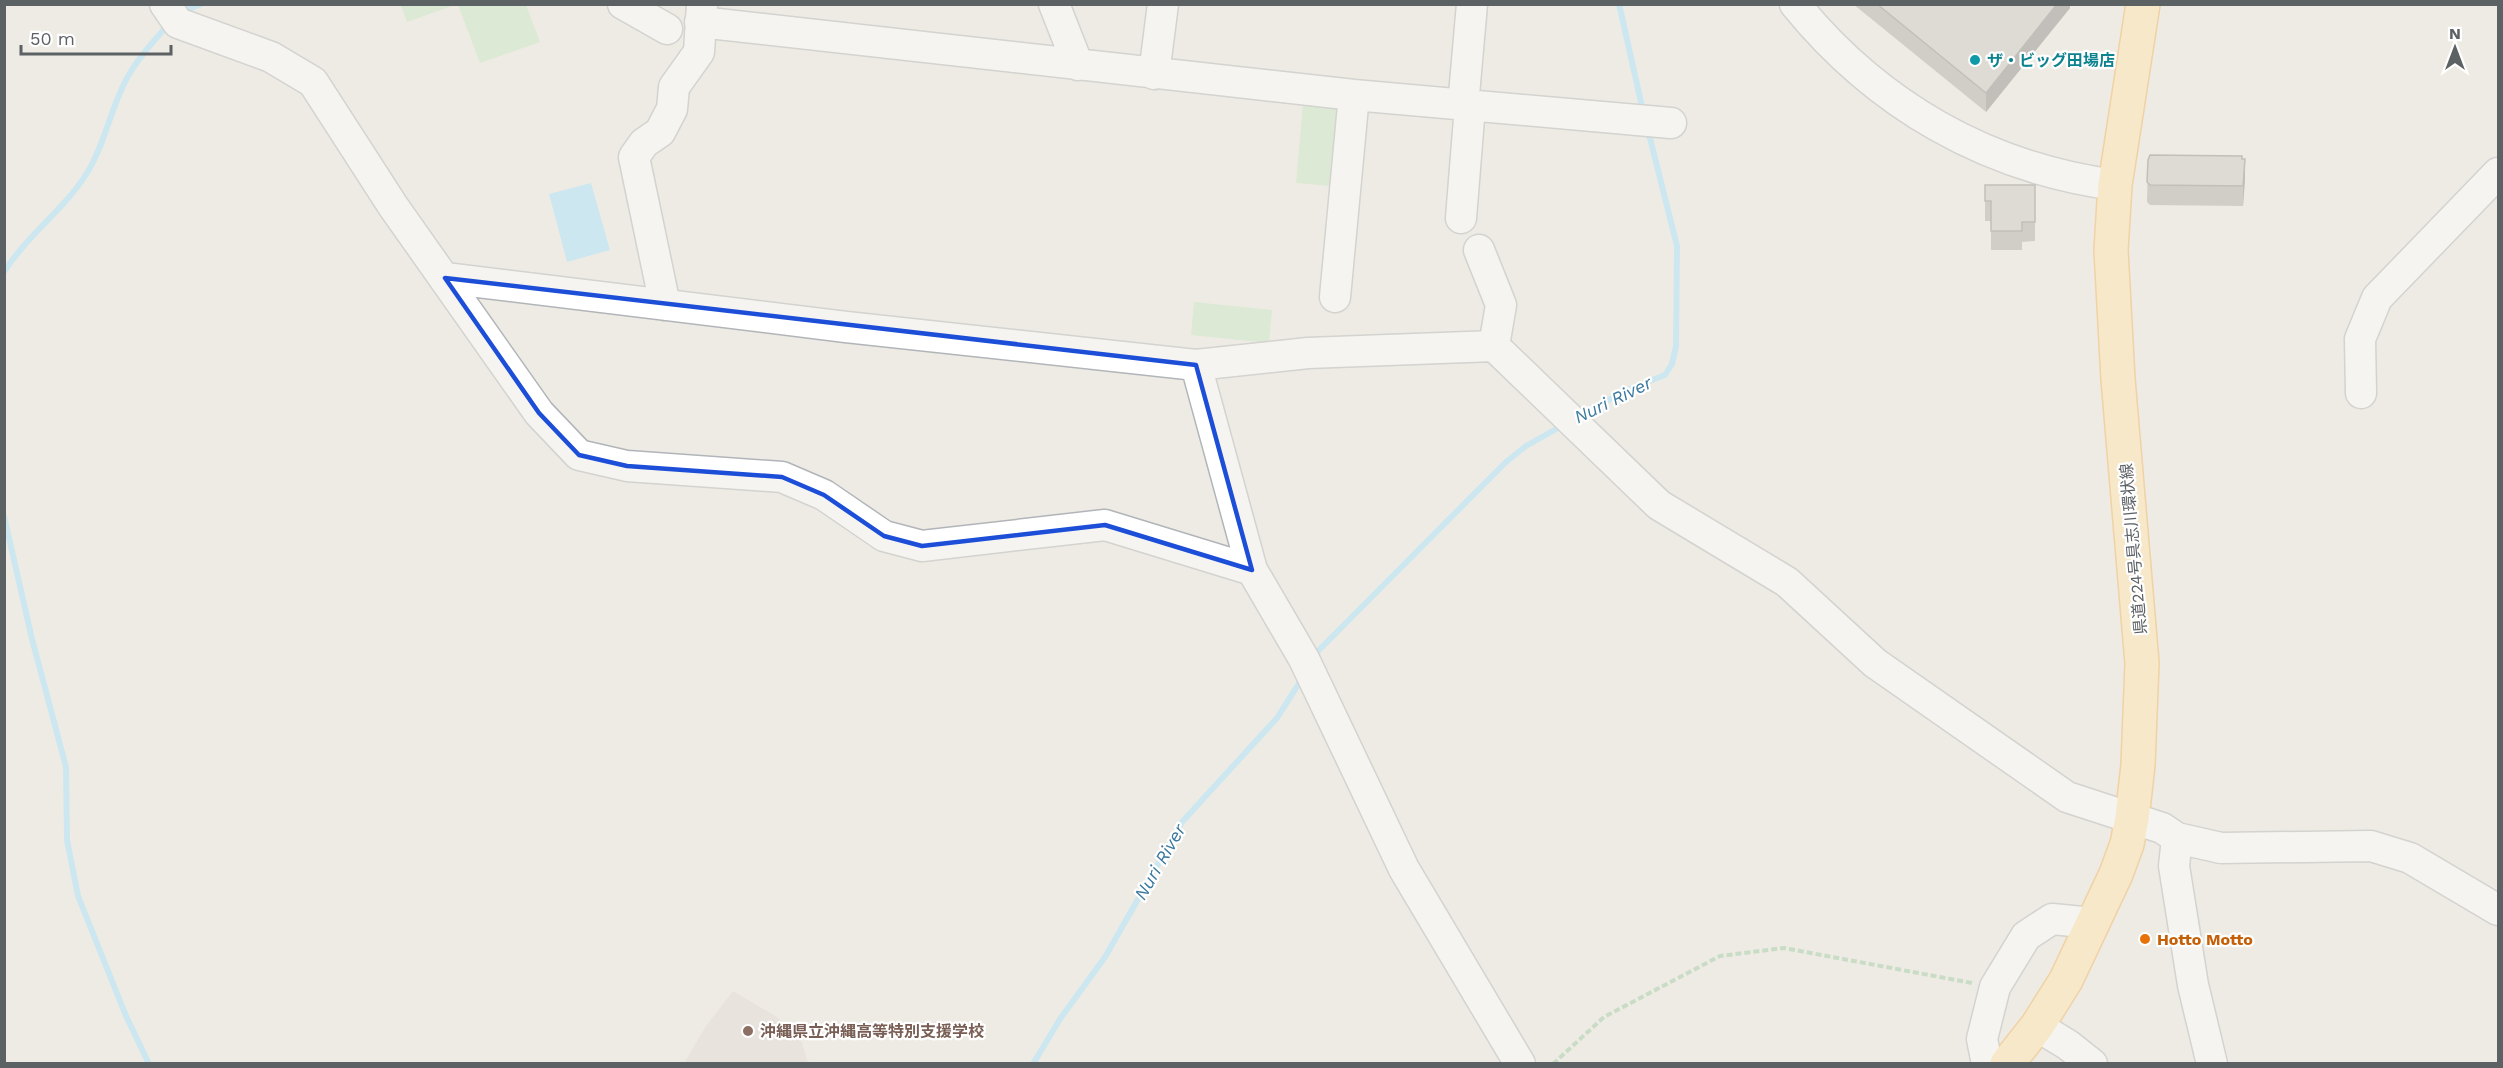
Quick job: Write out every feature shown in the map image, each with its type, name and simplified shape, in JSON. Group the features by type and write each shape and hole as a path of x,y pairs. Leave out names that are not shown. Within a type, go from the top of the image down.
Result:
{"main road":[{"name":"県道224号具志川環状線","path":"2007,1064 2037,1026 2066,980 2124,855 2132,818 2138,765 2142,663 2113,314 2111,250 2115,185 2143,4"}],"street":[{"path":"165,4 178,23 271,57 314,82 393,206 539,413 579,455 627,466 782,477 824,495 884,536 922,546 1105,525 1252,570"},
{"path":"624,4 667,29"},
{"path":"1054,4 1078,65"},
{"path":"1154,74 1163,4"},
{"path":"1461,218 1472,4"},
{"path":"1795,4 1859,73 1884,93 1945,131 2038,170 2068,178 2115,185"},
{"path":"665,304 634,157 644,143 660,132 672,109 674,87 689,70 699,52 701,13 1154,74 1466,106 1671,123"},
{"path":"1335,297 1354,95"},
{"path":"2361,393 2360,339 2377,298 2499,173"},
{"path":"1479,250 1501,305 1494,346"},
{"path":"445,278 846,327 1196,365 1308,353 1494,346 1659,505 1788,582 1875,663 2067,797 2162,828 2177,838 2221,848 2371,846 2410,858 2499,910"},
{"path":"1196,365 1252,570 1304,659 1404,869 1520,1064"},
{"path":"2177,838 2174,866 2193,985 2212,1064"},
{"path":"1987,1064 1982,1039 1995,987 2026,936 2052,919 2094,923"},
{"path":"2037,1026 2068,1045 2092,1064"}],"path":[{"path":"1553,1064 1604,1017 1720,956 1784,948 1995,987"}],"highlighted area":[{"path":"445,278 1196,365 1252,570 1105,525 922,546 884,536 824,495 782,477 627,466 579,455 539,413"}],"shaded area":[{"name":"沖縄県立沖縄高等特別支援学校","path":"733,991 774,1015 800,1036 807,1060 811,1063 684,1063 706,1026"}],"green space":[{"path":"401,5 455,5 407,22"},
{"path":"458,5 526,5 540,42 480,63"},
{"path":"1303,104 1339,108 1331,186 1296,183"},
{"path":"1194,302 1272,310 1269,343 1191,335"}],"water":[{"path":"591,183 610,250 567,262 549,194"}],"building":[{"name":"ザ・ビッグ田場店","path":"1877,4 2057,4 1986,93"},
{"path":"2150,155 2242,156 2242,159 2245,159 2243,186 2150,185 2147,182"},
{"path":"1985,185 2035,185 2035,222 2022,222 2022,231 1991,231 1991,201 1985,201"}],"waterway":[{"path":"181,12 201,4"},
{"name":"Nuri River","path":"1619,4 1643,111"},
{"path":"4,272 24,246 68,199 87,173 130,72 168,25"},
{"name":"Nuri River","path":"1579,415 1632,388 1665,375 1672,364 1676,346 1677,246 1648,130"},
{"name":"Nuri River","path":"1313,659 1319,650 1506,462 1526,446 1565,424"},
{"path":"4,516 32,639 66,767 67,840 78,896 126,1016 149,1064"},
{"name":"Nuri River","path":"1033,1064 1060,1019 1105,957 1182,822 1277,718 1303,677"}],"place":[{"name":"ザ・ビッグ田場店","path":"1975,60"},
{"name":"Hotto Motto","path":"2145,939"},
{"name":"沖縄県立沖縄高等特別支援学校","path":"748,1031"}]}
